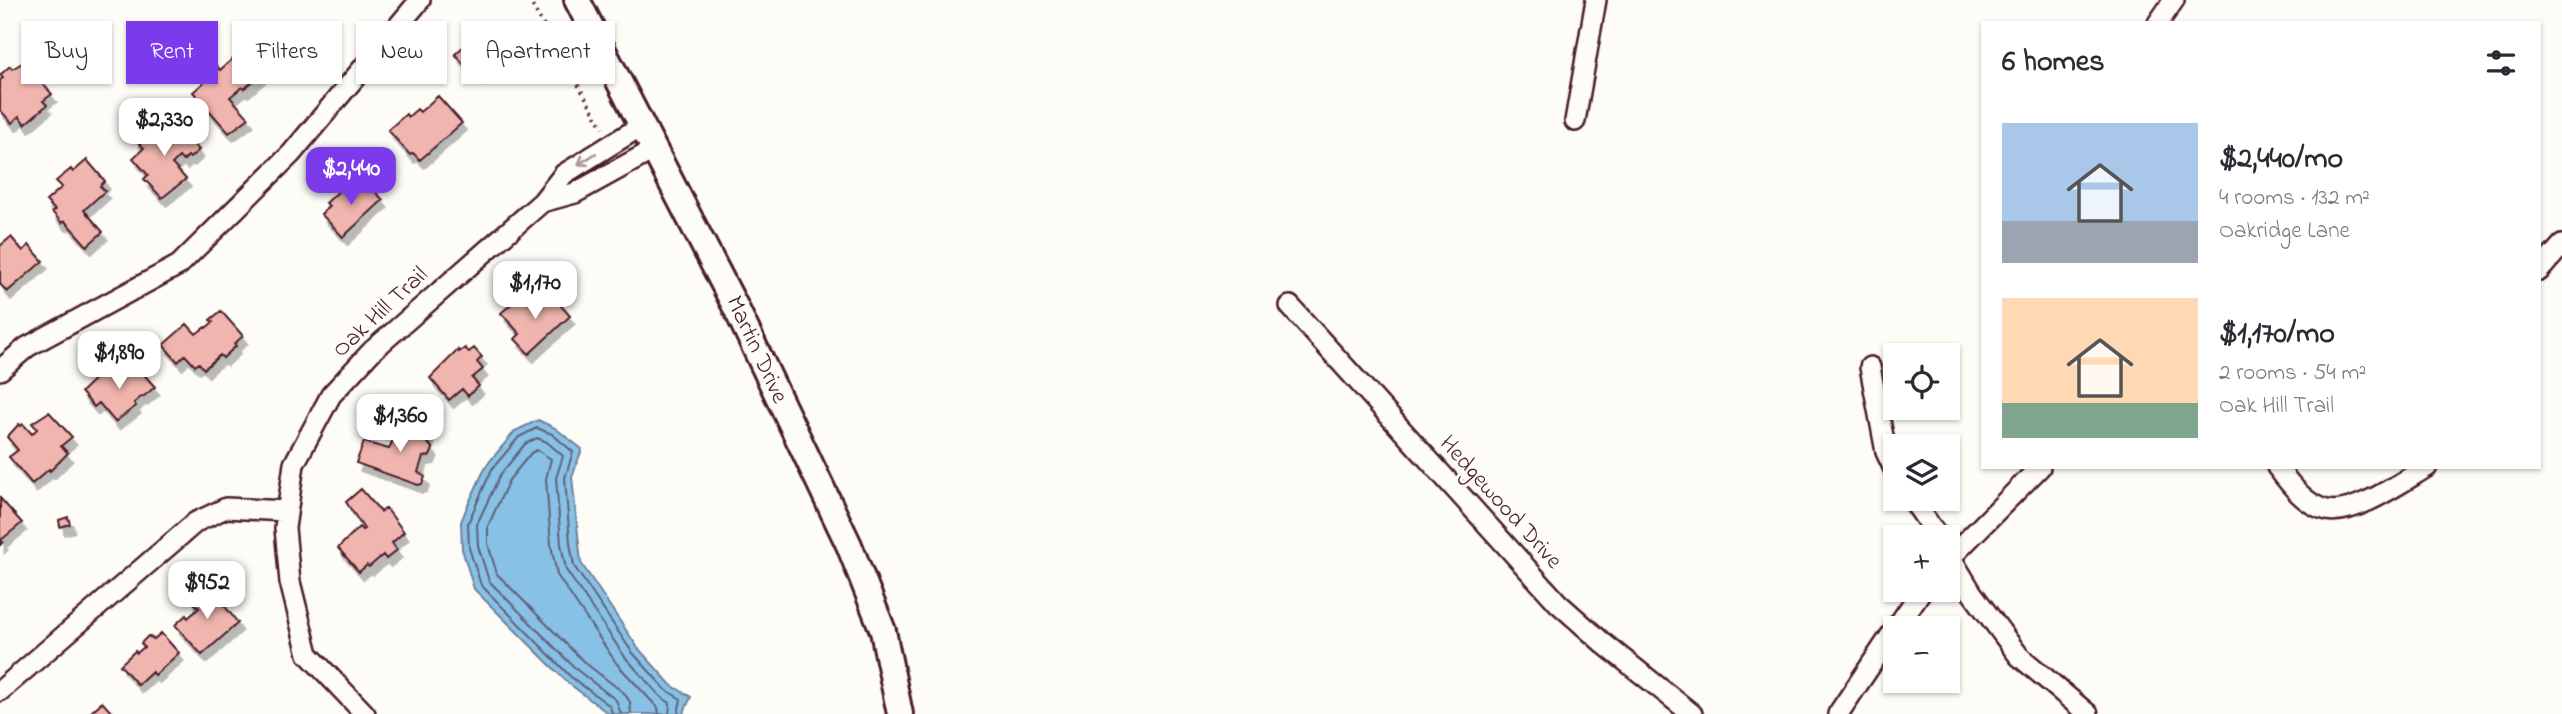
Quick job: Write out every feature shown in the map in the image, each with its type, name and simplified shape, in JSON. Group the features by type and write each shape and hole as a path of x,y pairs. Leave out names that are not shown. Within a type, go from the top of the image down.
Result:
{"street":[{"path":"0,370 27,347 179,265 291,154 420,0"},
{"name":"Martin Drive","path":"577,0 730,295 849,545 883,631 900,714"},
{"path":"1574,121 1597,0"},
{"path":"2159,21 2174,0"},
{"name":"Oak Hill Trail","path":"365,714 308,654 290,582 285,528 294,464 331,395 372,351 542,202 564,174 641,126"},
{"path":"542,202 575,193 653,150"},
{"path":"2541,269 2562,245"},
{"name":"Hedgewood Drive","path":"1290,306 1558,603 1692,714"},
{"path":"1870,367 1883,436"},
{"path":"1960,545 2038,469"},
{"path":"2279,469 2292,486 2314,504 2326,510 2342,511 2423,469"},
{"path":"0,691 196,522 226,508 287,511"},
{"path":"1960,573 2019,656 2088,714"},
{"path":"1838,714 1883,648"}],"path":[{"path":"529,0 612,144"}],"water":[{"path":"538,420 555,428 582,449 572,477 581,563 638,648 671,685 691,697 683,714 609,714 567,682 474,589 462,549 461,522 486,466 515,431"}],"building":[{"path":"461,49 461,61 455,54"},
{"path":"232,60 232,84 250,84 230,97 249,118 229,133 193,92 202,84 218,84 218,68 220,70"},
{"path":"21,64 21,84 43,84 52,94 43,101 47,105 25,124 19,116 12,123 0,110 0,80 3,78 0,75 10,66 12,69"},
{"path":"438,96 462,123 420,160 413,153 410,155 388,130 406,114 408,117 417,109 420,112"},
{"path":"174,123 199,150 183,161 179,157 172,164 186,179 162,198 144,179 148,175 133,158 144,148 135,139 146,129 155,140"},
{"path":"87,160 105,181 100,186 105,191 84,210 103,232 87,246 65,221 62,223 46,201 62,187 56,181"},
{"path":"363,178 383,200 343,237 321,214 329,206 326,203 341,189 346,195"},
{"path":"11,237 23,251 29,245 43,261 7,292 0,284 0,246"},
{"path":"551,294 570,316 529,354 515,339 520,334 501,313 522,295 534,309"},
{"path":"221,311 243,336 223,358 220,355 204,369 199,363 195,366 185,355 178,362 163,345 187,324 196,334 213,322 210,320"},
{"path":"465,348 469,352 474,348 482,357 477,362 483,369 472,378 479,386 468,396 462,389 449,400 430,378 458,350 459,352"},
{"path":"132,361 155,387 115,422 99,403 94,407 81,392 103,371 115,385 120,381 117,378 122,374 120,372"},
{"path":"49,412 72,437 61,446 68,453 32,484 9,457 18,450 7,437 19,424 23,424 32,434 37,429 32,423"},
{"path":"401,421 431,432 428,443 433,449 430,456 423,457 418,472 425,477 422,484 418,485 356,463 364,442 389,449"},
{"path":"361,489 381,512 386,508 404,532 392,543 397,550 386,559 383,555 359,572 338,548 359,527 364,529 346,502"},
{"path":"0,498 22,523 1,540 3,542 0,545"},
{"path":"68,517 70,524 60,527 59,520"},
{"path":"208,585 238,623 202,655 175,625 199,608 191,600"},
{"path":"161,633 179,653 155,675 152,672 138,685 120,665 135,651 137,653 144,647 141,643 148,636 154,639"},
{"path":"102,702 113,714 89,714"}]}
